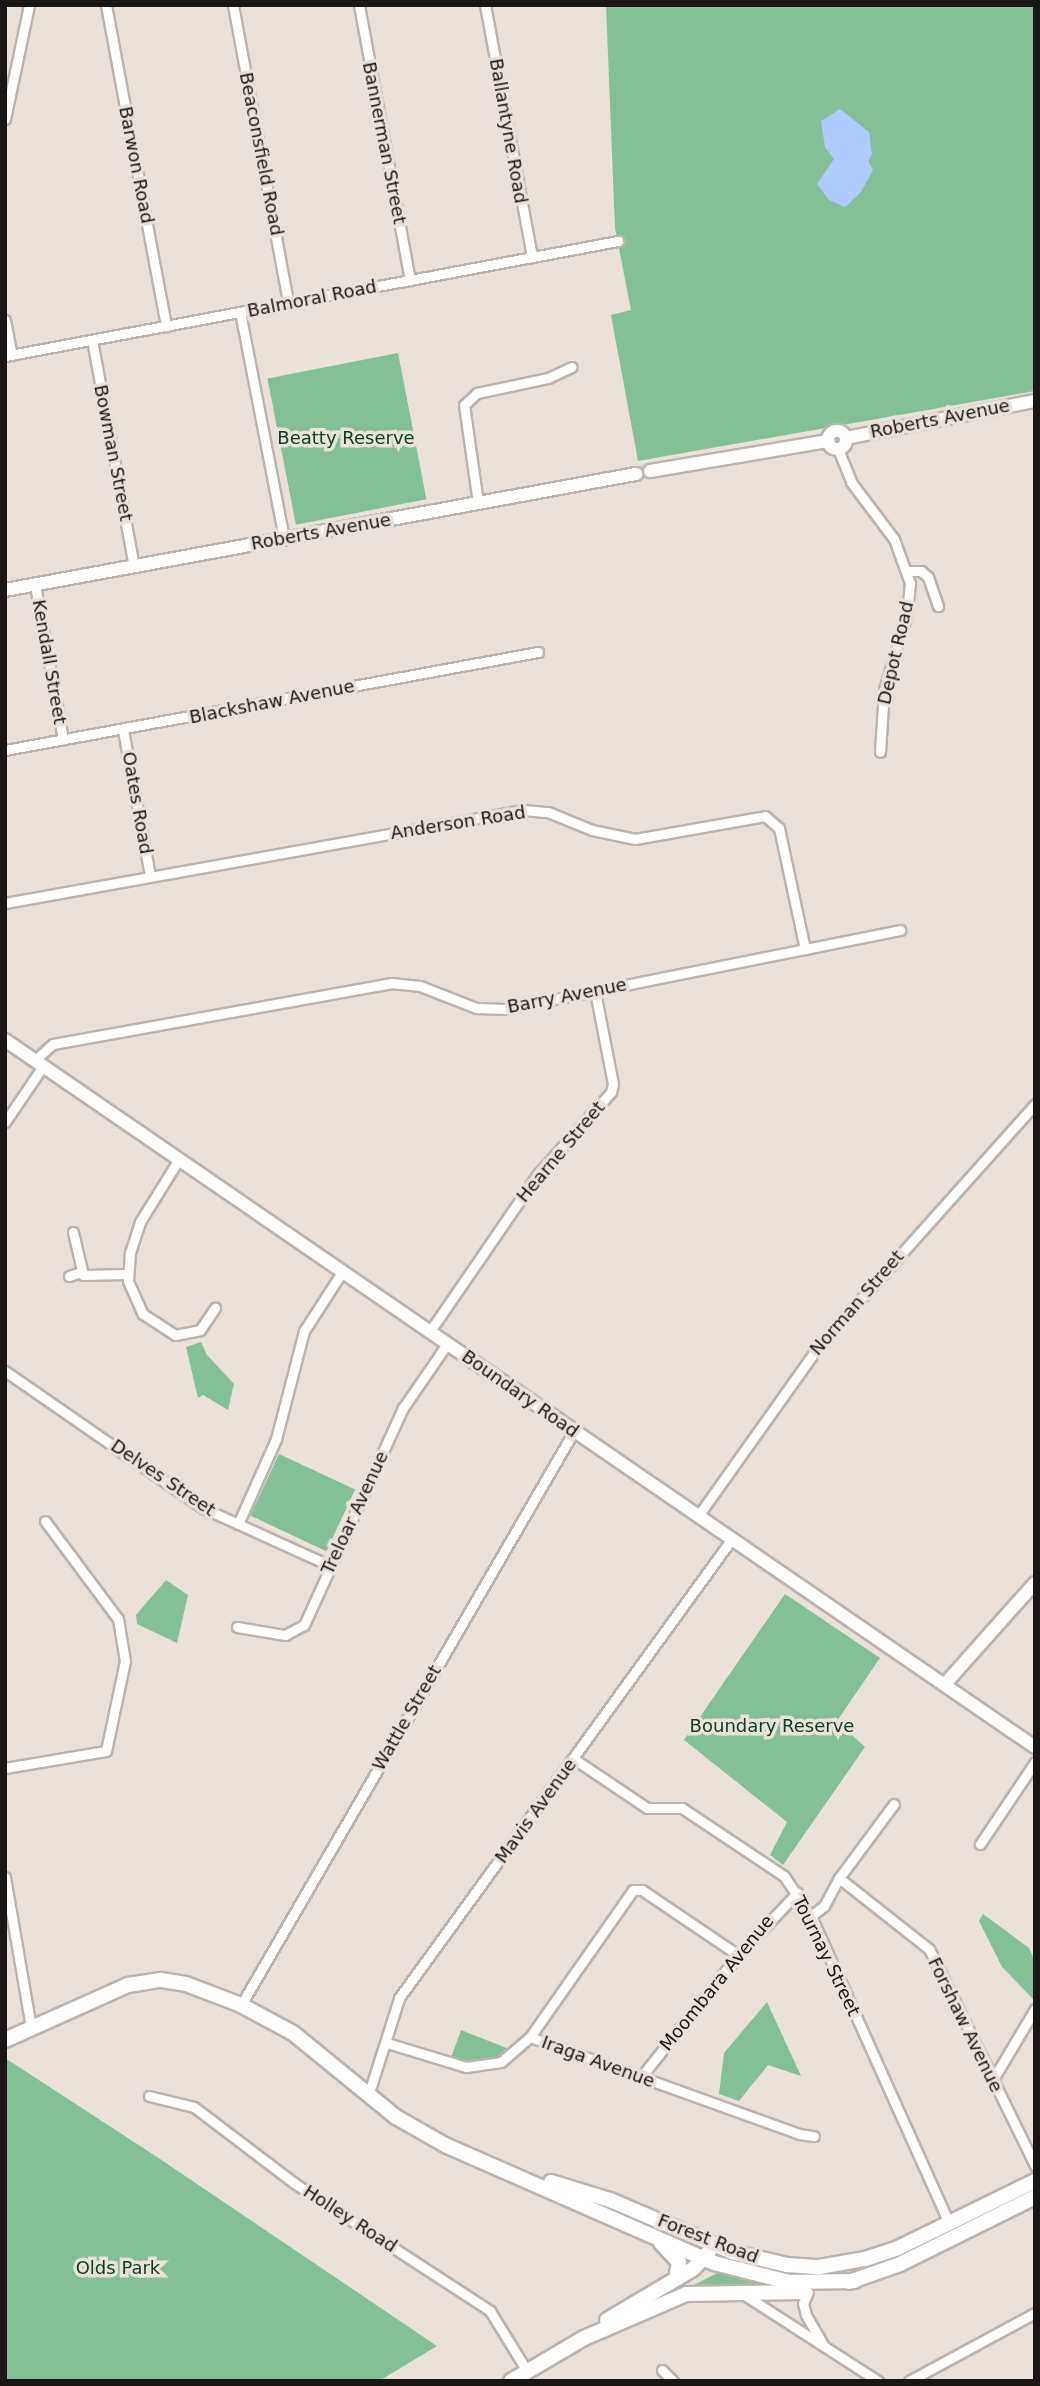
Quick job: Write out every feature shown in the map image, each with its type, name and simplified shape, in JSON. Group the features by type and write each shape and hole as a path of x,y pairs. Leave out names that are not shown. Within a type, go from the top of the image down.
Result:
{"main road":[{"name":"Roberts Avenue","path":"5,590 636,474 643,479 650,471 833,445 846,438 1035,401"},
{"name":"Boundary Road","path":"5,1040 1035,1747"},
{"path":"944,1684 1035,1583"},
{"name":"Forest Road","path":"5,2040 111,1991 144,1982 186,1984 241,2005 293,2033 368,2096 419,2133 649,2232 709,2261 789,2282 855,2281"},
{"name":"Forest Road","path":"496,2167 610,2200 719,2247 787,2265 835,2266 882,2254 1035,2181"},
{"name":"Forest Road","path":"641,2313 686,2294 739,2291 808,2292 855,2281 1035,2197"},
{"path":"649,2232 679,2262 676,2279"},
{"path":"584,2338 641,2313 709,2261 719,2247"},
{"path":"511,2381 709,2261"}],"street":[{"path":"5,119 29,5"},
{"name":"Barwon Road","path":"106,5 166,326"},
{"name":"Beaconsfield Road","path":"233,5 288,303"},
{"name":"Bannerman Street","path":"359,5 410,280"},
{"name":"Ballantyne Road","path":"485,5 531,257"},
{"name":"Balmoral Road","path":"9,356 618,241"},
{"path":"240,312 284,539"},
{"path":"5,320 9,356"},
{"name":"Bowman Street","path":"92,340 134,566"},
{"path":"478,503 464,405 477,393 548,378 572,367"},
{"name":"Depot Road","path":"833,445 851,482 894,539 908,571 909,604 884,690 880,752"},
{"path":"908,571 921,571 928,577 938,607"},
{"name":"Kendall Street","path":"35,585 63,739"},
{"name":"Blackshaw Avenue","path":"5,750 538,652"},
{"name":"Oates Road","path":"123,730 150,877"},
{"name":"Anderson Road","path":"5,903 523,810 548,812 592,830 635,839 765,816 779,828 805,949"},
{"name":"Barry Avenue","path":"39,1063 53,1044 391,984 421,986 486,1009 595,991 900,930"},
{"name":"Hearne Street","path":"430,1331 538,1174 611,1093 613,1084 595,991"},
{"path":"5,1122 39,1063"},
{"name":"Norman Street","path":"698,1516 818,1347 1035,1104"},
{"path":"179,1159 140,1222 127,1273 143,1314 175,1335 200,1330 215,1308"},
{"path":"73,1232 81,1272"},
{"path":"69,1276 81,1272 92,1278 127,1273"},
{"path":"238,1524 276,1439 304,1331 342,1272"},
{"name":"Treloar Avenue","path":"237,1627 285,1635 296,1632 331,1566 404,1408 447,1343"},
{"name":"Delves Street","path":"5,1371 204,1508 331,1566"},
{"name":"Wattle Street","path":"241,2005 574,1431"},
{"path":"5,1769 106,1751 125,1661 118,1619 45,1521"},
{"name":"Mavis Avenue","path":"368,2096 387,2043 399,1998 731,1539"},
{"name":"Tournay Street","path":"574,1759 647,1808 682,1808 784,1876 811,1916 948,2223"},
{"path":"980,1844 1035,1762"},
{"path":"811,1916 824,1906 839,1878 894,1804"},
{"path":"5,1877 9,1921 31,2027"},
{"name":"Forshaw Avenue","path":"839,1878 929,1950 1035,2165"},
{"path":"530,2037 633,1890 642,1890 737,1955"},
{"name":"Moombara Avenue","path":"641,2077 737,1955 797,1893"},
{"path":"992,2081 1035,2009"},
{"name":"Iraga Avenue","path":"387,2043 466,2067 501,2062 530,2037 799,2134 814,2136"},
{"name":"Holley Road","path":"149,2096 194,2107 294,2183 490,2311 527,2371"},
{"path":"739,2291 878,2381"},
{"path":"808,2292 803,2303 806,2315 823,2344"},
{"path":"909,2381 1035,2312"},
{"path":"662,2370 673,2381"}],"green space":[{"path":"606,5 1035,5 1035,391 638,461 611,315 631,310 615,228"},
{"name":"Beatty Reserve","path":"398,353 426,499 296,525 267,378"},
{"path":"201,1342 207,1355 234,1384 228,1410 203,1395 198,1398 186,1347"},
{"path":"279,1454 355,1489 326,1551 250,1516"},
{"path":"166,1580 188,1595 177,1643 137,1624 136,1615"},
{"name":"Boundary Reserve","path":"785,1594 880,1658 837,1721 865,1747 783,1865 770,1855 787,1822 684,1740"},
{"path":"983,1914 1029,1948 1035,1961 1033,1999 1002,1967 979,1921"},
{"path":"767,2002 801,2076 768,2065 739,2101 719,2094 724,2053"},
{"path":"461,2030 509,2049 498,2059 468,2063 451,2058"},
{"name":"Olds Park","path":"5,2058 437,2346 379,2381 5,2381"},
{"path":"721,2271 758,2283 758,2286 688,2288"}],"water":[{"path":"840,109 869,132 872,154 868,161 873,170 861,192 845,207 829,200 817,184 834,159 825,147 821,121"}]}
